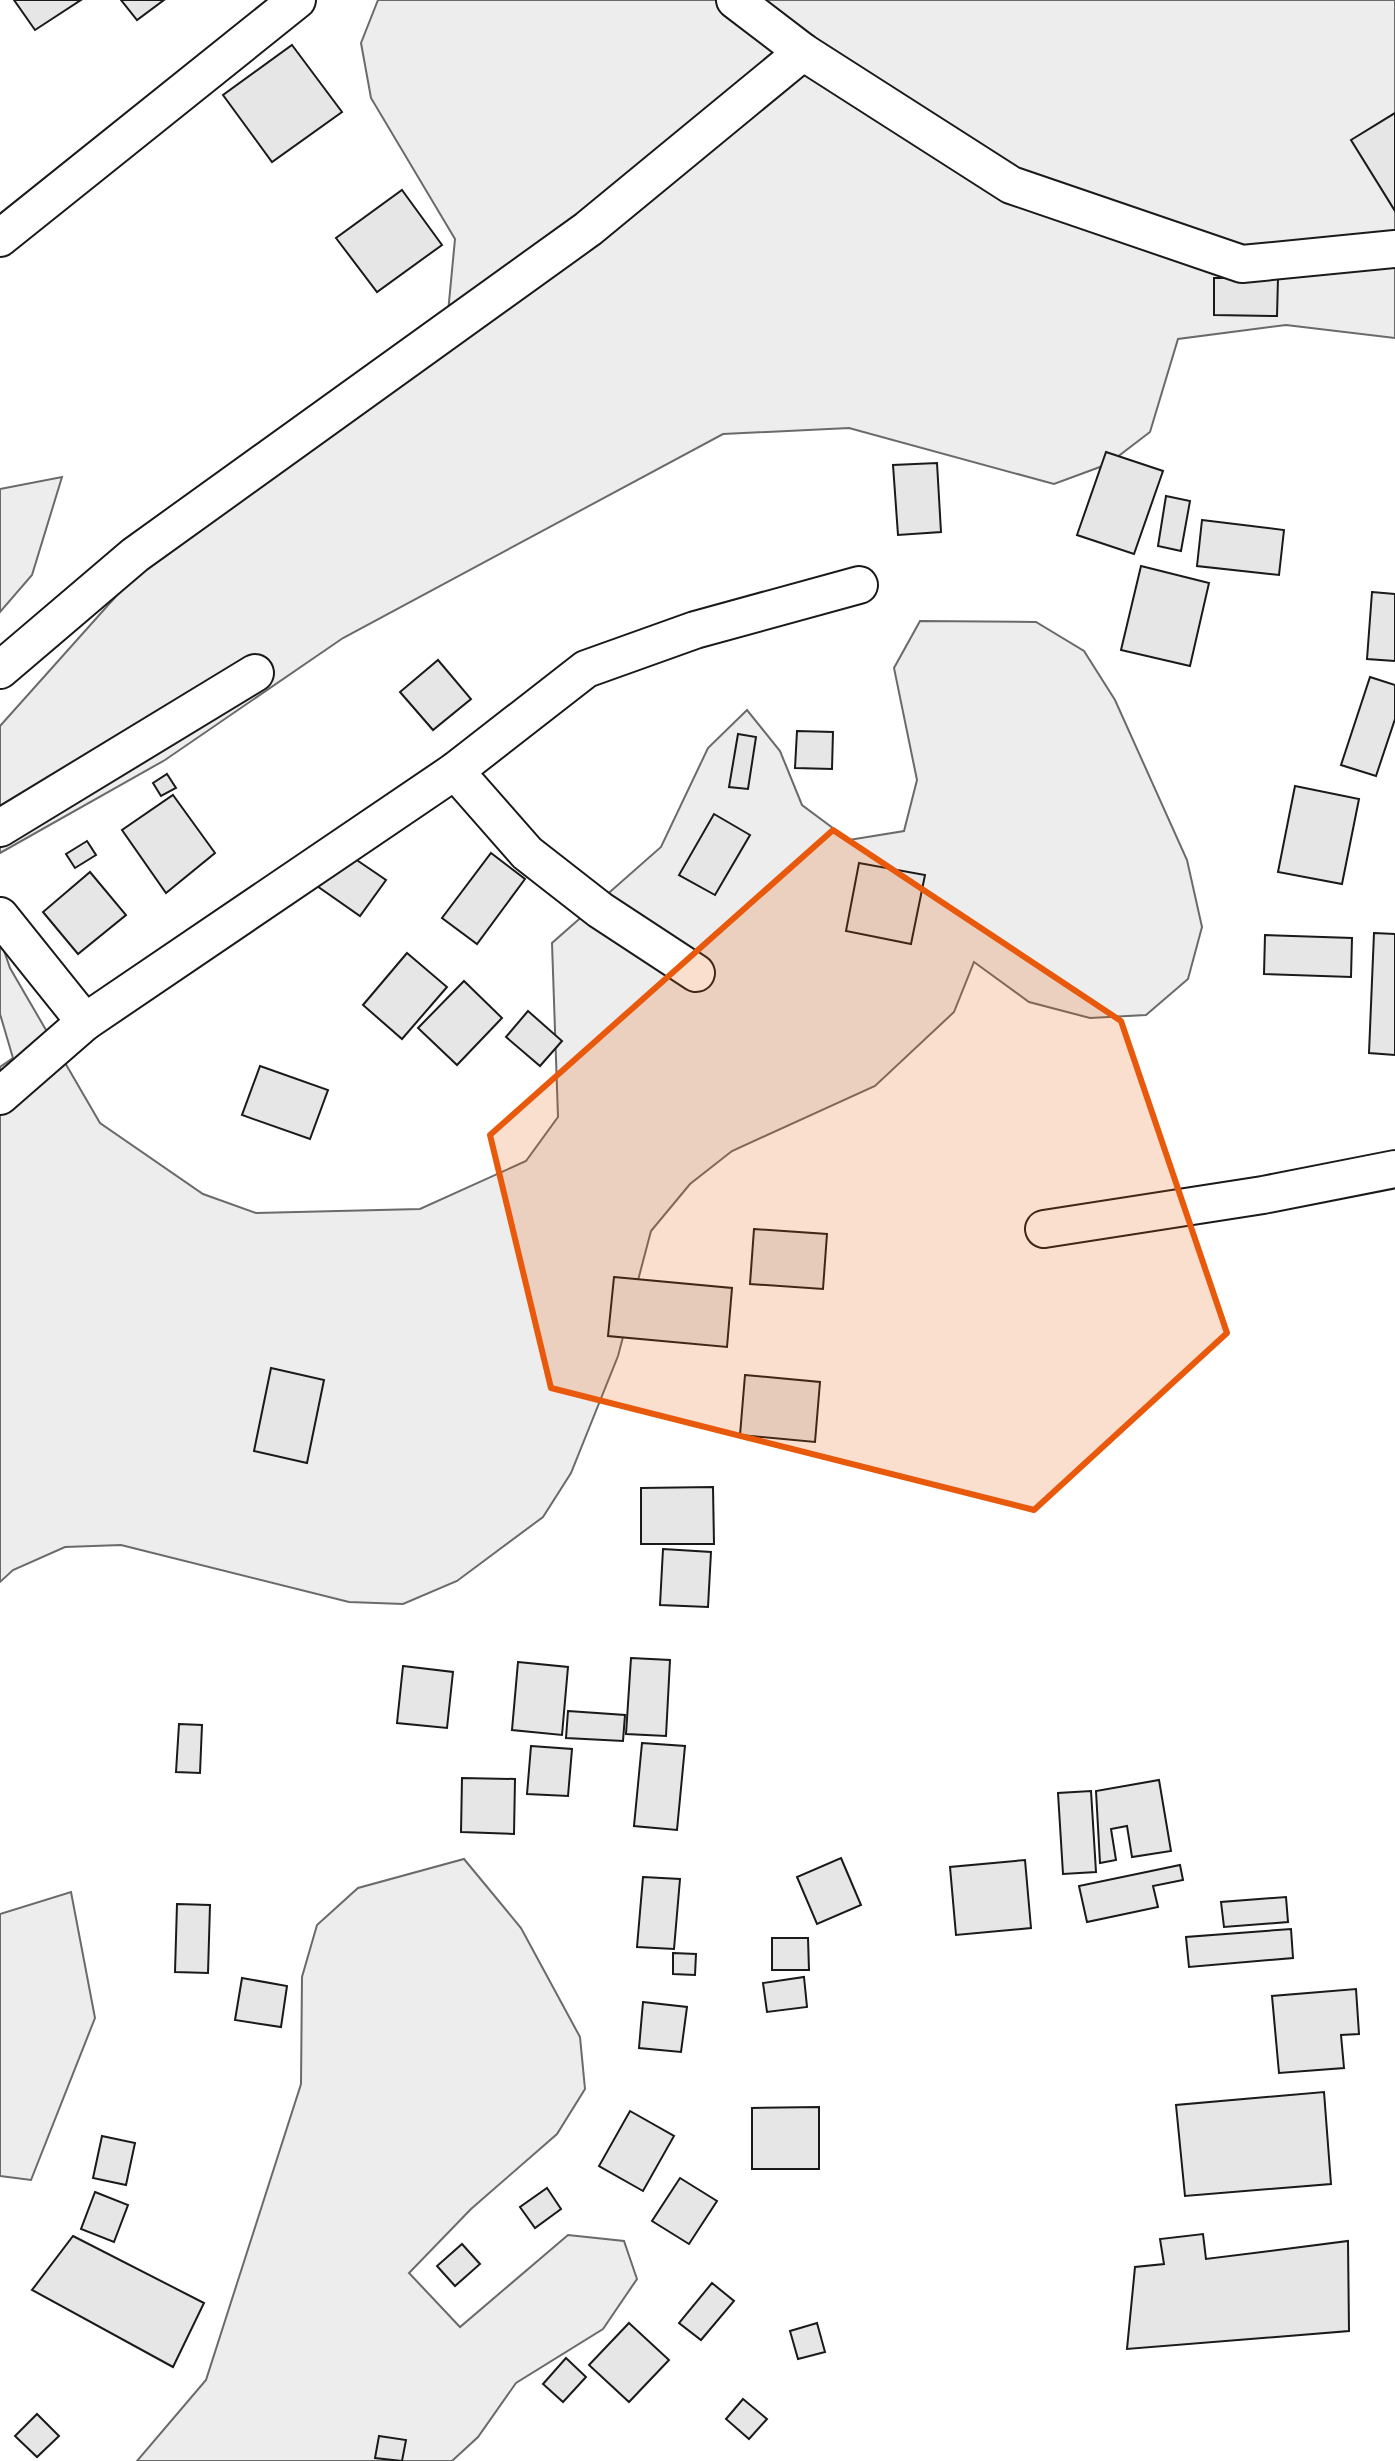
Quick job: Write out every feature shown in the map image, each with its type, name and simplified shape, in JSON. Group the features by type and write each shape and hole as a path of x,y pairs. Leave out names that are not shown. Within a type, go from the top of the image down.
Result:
{"street":[{"path":"0,238 297,0"},
{"path":"735,0 803,52 1011,185 1242,264 1395,249"},
{"path":"0,670 135,555 588,229 803,52"},
{"path":"0,1096 85,1022 455,771 586,669 695,630 859,585"},
{"path":"0,828 255,673"},
{"path":"455,771 527,853 600,910 696,973"},
{"path":"0,916 85,1022"},
{"path":"1044,1229 1263,1195 1395,1169"}],"highlighted area":[{"path":"833,830 1121,1021 1227,1333 1034,1510 551,1388 490,1135"}],"shaded area":[{"path":"378,0 1395,0 1395,338 1286,325 1178,339 1150,432 1108,464 1054,484 849,428 723,434 343,638 165,760 0,853 0,726 177,528 445,344 455,239 371,98 361,43"},
{"path":"62,477 32,575 0,612 0,489"},
{"path":"920,621 1036,622 1084,651 1115,700 1187,860 1202,927 1188,979 1146,1015 1090,1018 1029,1002 974,962 954,1012 875,1086 732,1151 690,1184 651,1231 618,1356 571,1473 543,1517 457,1581 403,1604 349,1602 121,1545 65,1547 13,1570 0,1582 0,1067 13,1058 0,1014 0,939 10,968 100,1123 203,1194 256,1213 420,1209 526,1161 558,1117 552,943 661,847 708,748 747,710 780,751 802,805 849,840 904,831 917,780 894,668"},
{"path":"464,1859 521,1928 580,2037 585,2089 557,2134 471,2209 409,2273 460,2327 568,2235 624,2241 637,2279 603,2329 516,2383 478,2437 452,2461 137,2461 206,2380 301,2084 302,1977 317,1925 358,1888"},
{"path":"71,1892 95,2018 31,2180 0,2176 0,1914"}],"building":[{"path":"14,0 81,0 35,30"},
{"path":"121,0 164,0 137,20"},
{"path":"292,45 342,112 272,162 223,95"},
{"path":"1395,113 1395,211 1351,140"},
{"path":"402,190 442,245 377,292 336,238"},
{"path":"1214,278 1278,278 1277,316 1214,315"},
{"path":"1106,452 1163,471 1134,554 1077,535"},
{"path":"937,463 941,532 898,535 893,465"},
{"path":"1166,496 1190,501 1181,551 1158,546"},
{"path":"1202,520 1284,530 1279,575 1197,566"},
{"path":"1141,566 1209,583 1190,666 1121,650"},
{"path":"1372,592 1395,594 1395,661 1367,659"},
{"path":"438,660 471,699 433,730 400,692"},
{"path":"1370,677 1395,685 1395,719 1376,776 1341,765"},
{"path":"797,731 833,732 832,769 795,768"},
{"path":"738,734 756,737 748,789 729,787"},
{"path":"167,774 176,788 161,796 153,783"},
{"path":"1295,786 1359,799 1342,884 1278,872"},
{"path":"173,795 215,853 166,893 122,830"},
{"path":"714,814 750,835 715,895 679,875"},
{"path":"87,841 96,855 75,868 66,854"},
{"path":"342,850 386,880 360,916 317,886"},
{"path":"491,853 525,879 477,944 442,918"},
{"path":"859,863 925,875 911,944 846,931"},
{"path":"90,872 126,915 78,954 43,912"},
{"path":"1374,933 1395,934 1395,1055 1369,1053"},
{"path":"1265,935 1352,938 1351,977 1264,974"},
{"path":"407,953 447,987 402,1039 363,1005"},
{"path":"464,981 502,1018 457,1065 418,1028"},
{"path":"528,1011 562,1041 540,1066 506,1037"},
{"path":"260,1066 328,1090 310,1139 242,1115"},
{"path":"754,1229 827,1234 823,1289 750,1284"},
{"path":"614,1277 732,1288 727,1347 608,1336"},
{"path":"271,1368 324,1380 307,1463 254,1451"},
{"path":"745,1375 820,1382 815,1442 740,1435"},
{"path":"713,1487 714,1544 641,1544 641,1488"},
{"path":"663,1549 711,1552 708,1607 660,1605"},
{"path":"631,1658 670,1660 666,1736 626,1734"},
{"path":"518,1662 568,1667 562,1735 512,1730"},
{"path":"403,1666 453,1672 447,1728 397,1723"},
{"path":"568,1711 625,1715 623,1741 566,1738"},
{"path":"179,1724 202,1725 200,1773 176,1772"},
{"path":"642,1743 685,1746 677,1830 634,1826"},
{"path":"531,1746 572,1749 568,1796 527,1794"},
{"path":"462,1778 515,1779 514,1834 461,1832"},
{"path":"1159,1780 1171,1851 1132,1857 1127,1826 1111,1829 1116,1860 1100,1863 1096,1791"},
{"path":"1091,1791 1096,1872 1063,1874 1058,1793"},
{"path":"841,1858 861,1905 817,1924 797,1877"},
{"path":"1025,1860 1031,1928 956,1935 950,1867"},
{"path":"1180,1865 1183,1880 1153,1886 1158,1907 1087,1922 1079,1886"},
{"path":"643,1877 680,1879 674,1949 637,1947"},
{"path":"1286,1897 1288,1922 1224,1927 1221,1902"},
{"path":"177,1904 210,1905 208,1973 175,1972"},
{"path":"1291,1929 1293,1958 1189,1967 1186,1937"},
{"path":"772,1938 808,1938 809,1970 772,1970"},
{"path":"673,1953 696,1954 695,1975 673,1974"},
{"path":"804,1977 807,2007 767,2012 763,1983"},
{"path":"242,1978 287,1986 281,2027 235,2020"},
{"path":"1356,1989 1359,2034 1341,2035 1344,2068 1279,2073 1272,1996"},
{"path":"643,2002 687,2007 681,2052 639,2048"},
{"path":"1324,2092 1331,2184 1185,2196 1176,2105"},
{"path":"819,2107 819,2169 752,2169 752,2108"},
{"path":"630,2111 674,2136 643,2191 599,2166"},
{"path":"102,2136 135,2143 126,2185 93,2178"},
{"path":"680,2178 717,2201 689,2244 652,2221"},
{"path":"547,2188 561,2209 535,2228 520,2207"},
{"path":"95,2192 128,2205 114,2242 81,2229"},
{"path":"1203,2234 1206,2259 1348,2241 1349,2331 1127,2349 1135,2267 1164,2264 1160,2239"},
{"path":"73,2236 204,2303 173,2367 32,2290"},
{"path":"462,2244 480,2264 455,2286 437,2266"},
{"path":"712,2283 734,2301 701,2340 679,2323"},
{"path":"629,2323 669,2360 629,2402 589,2365"},
{"path":"817,2323 825,2352 798,2359 790,2331"},
{"path":"566,2358 586,2377 563,2402 543,2384"},
{"path":"743,2399 767,2419 749,2439 726,2419"},
{"path":"37,2414 59,2436 37,2457 15,2436"},
{"path":"379,2436 406,2440 402,2461 375,2458"}]}
